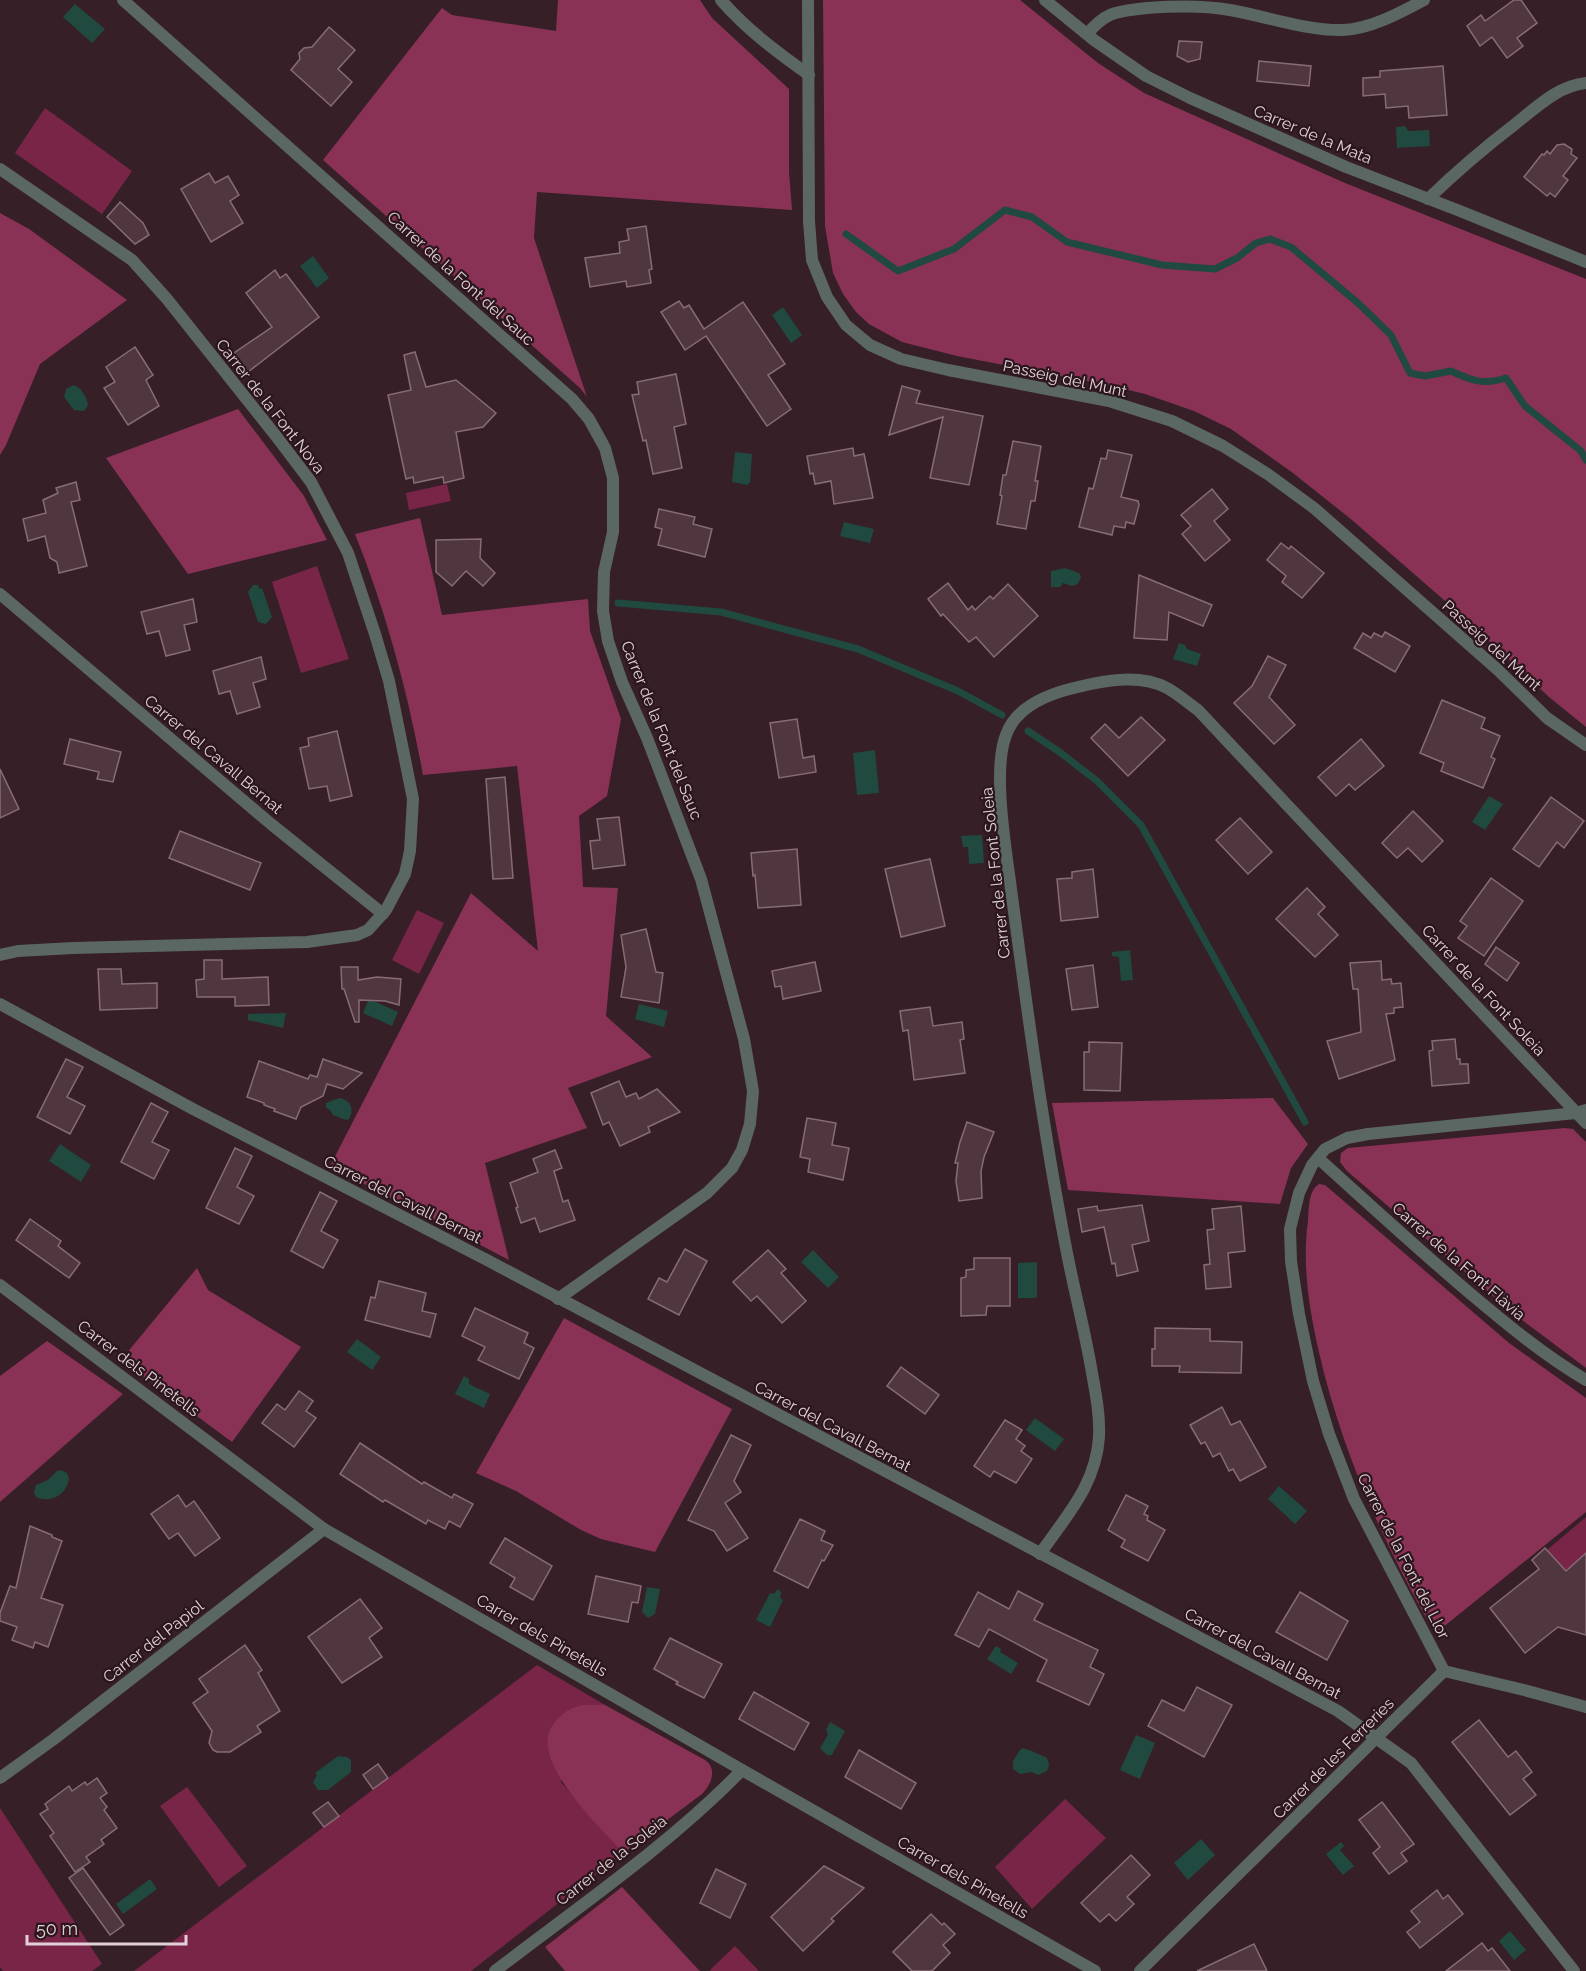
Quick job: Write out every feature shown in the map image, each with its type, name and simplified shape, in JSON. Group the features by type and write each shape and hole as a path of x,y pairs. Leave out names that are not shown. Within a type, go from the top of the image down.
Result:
{"street":[{"name":"Carrer de la Font del Sauc","path":"123,0 572,399 589,419 605,448 613,478 614,532 604,572 603,611 608,641 622,682 665,782 701,879 744,1039 753,1091 750,1124 742,1150 732,1168 707,1193 558,1299"},
{"path":"721,0 758,38 809,75"},
{"path":"808,0 809,75"},
{"name":"Carrer de la Mata","path":"1046,0 1087,34 1146,76 1190,98 1346,167 1586,262"},
{"path":"1087,34 1099,20 1116,12 1173,6 1229,10 1272,20 1343,30 1372,24 1424,0"},
{"name":"Passeig del Munt","path":"809,75 809,220 812,260 827,297 846,325 870,345 901,359 1109,401 1172,421 1223,446 1269,475 1314,508 1498,670 1547,718 1586,745"},
{"path":"1428,199 1465,164 1540,104 1574,84 1586,83"},
{"name":"Carrer de la Font Nova","path":"0,169 132,260 167,299 283,445 310,482 348,553 389,681 413,799 410,851 405,874 395,896 383,914"},
{"name":"Carrer del Cavall Bernat","path":"0,594 271,824 383,914"},
{"name":"Carrer de la Font Soleia","path":"1040,1554 1086,1490 1094,1468 1099,1439 1099,1410 1088,1342 1066,1250 1038,1090 1004,837 1001,764 1005,735 1017,715 1038,702 1066,690 1094,683 1140,680 1166,687 1198,710 1581,1112 1586,1123"},
{"path":"0,955 18,951 73,948 307,942 357,935 368,930 383,914"},
{"name":"Carrer del Cavall Bernat","path":"0,1004 193,1109 1338,1711 1411,1763 1574,1971"},
{"name":"Carrer de la Font del Llor","path":"1443,1671 1354,1499 1329,1434 1313,1381 1299,1314 1290,1229 1299,1193 1312,1165 1325,1149 1347,1138 1581,1112"},
{"name":"Carrer de la Font Flàvia","path":"1318,1158 1422,1253 1518,1334 1586,1380"},
{"name":"Carrer dels Pinetells","path":"0,1286 324,1529 1095,1971"},
{"name":"Carrer del Papiol","path":"0,1778 324,1529"},
{"path":"1443,1671 1524,1689 1586,1707"},
{"name":"Carrer de les Ferreries","path":"1140,1971 1443,1671"},
{"name":"Carrer de la Soleia","path":"495,1971 664,1841 716,1797 742,1770"}],"shaded area":[{"path":"558,0 700,0 712,18 789,89 789,172 792,210 537,192 534,238 587,397 580,388 323,160 442,8 452,15 556,31"},
{"path":"823,0 1020,0 1098,63 1144,93 1345,183 1586,279 1586,727 1549,697 1467,620 1352,520 1293,473 1231,429 1194,411 1145,394 957,356 902,342 869,324 856,312 843,294 833,273 825,226"},
{"path":"75,4 105,29 92,43 63,17"},
{"path":"45,108 132,171 102,214 15,153"},
{"path":"1405,126 1408,131 1429,130 1430,146 1397,148 1396,127"},
{"path":"0,213 29,229 127,300 40,364 0,455"},
{"path":"313,256 329,278 317,288 300,266"},
{"path":"783,307 802,335 791,343 772,315"},
{"path":"73,385 81,390 86,399 88,405 84,411 74,410 64,397 66,389"},
{"path":"238,409 304,496 327,540 188,574 106,458"},
{"path":"735,452 752,454 750,482 747,485 732,482"},
{"path":"447,484 451,501 409,510 406,493"},
{"path":"420,518 442,615 588,599 590,631 621,719 607,796 579,816 583,887 618,888 606,1016 652,1057 568,1088 587,1128 485,1163 509,1260 330,1166 471,893 538,951 517,766 423,775 395,653 377,593 355,534"},
{"path":"844,522 874,529 870,543 840,536"},
{"path":"317,566 349,659 301,673 272,582"},
{"path":"1065,568 1079,573 1081,577 1078,584 1072,586 1063,583 1060,587 1051,587 1051,571"},
{"path":"253,585 262,588 272,617 266,624 258,622 248,592"},
{"path":"1179,643 1201,654 1197,666 1173,659"},
{"path":"875,750 879,793 857,795 853,753"},
{"path":"1489,796 1503,804 1485,830 1472,822"},
{"path":"982,835 984,863 969,864 968,847 963,847 961,836"},
{"path":"417,910 444,923 419,974 392,960"},
{"path":"1130,950 1133,980 1121,981 1119,957 1112,956 1112,952"},
{"path":"369,999 398,1012 392,1026 363,1013"},
{"path":"639,1004 668,1011 664,1027 635,1019"},
{"path":"286,1013 283,1028 248,1020 248,1014"},
{"path":"339,1098 350,1105 352,1111 349,1119 333,1115 326,1108 326,1103"},
{"path":"1273,1098 1308,1144 1291,1168 1280,1204 1068,1190 1052,1103"},
{"path":"1573,1129 1586,1142 1586,1368 1514,1314 1347,1171 1340,1162 1341,1153 1348,1148"},
{"path":"60,1144 91,1165 81,1182 49,1161"},
{"path":"1319,1184 1325,1185 1509,1343 1586,1398 1586,1512 1437,1632 1429,1623 1378,1524 1350,1455 1327,1384 1312,1317 1306,1269 1306,1237 1310,1201 1315,1187"},
{"path":"813,1250 839,1277 828,1288 801,1262"},
{"path":"1037,1262 1037,1297 1018,1298 1018,1263"},
{"path":"197,1268 208,1290 301,1347 232,1442 121,1360"},
{"path":"564,1318 732,1409 655,1552 601,1539 581,1530 516,1491 476,1473"},
{"path":"357,1339 381,1357 372,1370 347,1352"},
{"path":"47,1341 123,1394 0,1502 0,1376"},
{"path":"464,1376 469,1379 469,1384 490,1394 484,1408 455,1394"},
{"path":"1035,1418 1064,1439 1055,1451 1026,1430"},
{"path":"61,1470 67,1473 69,1478 62,1493 48,1499 36,1497 34,1492 36,1485 48,1480"},
{"path":"1279,1486 1307,1511 1295,1524 1268,1499"},
{"path":"1586,1517 1586,1553 1566,1570 1547,1550"},
{"path":"647,1587 660,1589 655,1614 648,1618 642,1612"},
{"path":"778,1589 781,1592 780,1598 783,1600 770,1627 756,1620 770,1593 774,1594"},
{"path":"996,1646 1001,1649 1000,1652 1018,1663 1011,1674 987,1659"},
{"path":"537,1665 605,1705 582,1705 561,1782 623,1853 471,1971 134,1971"},
{"path":"582,1705 605,1705 705,1760 711,1768 712,1777 702,1794 623,1853 568,1790 556,1771 549,1753 548,1736 556,1721 568,1710"},
{"path":"830,1722 845,1731 832,1755 827,1755 820,1748 828,1735 826,1730"},
{"path":"1136,1735 1155,1743 1140,1779 1120,1770"},
{"path":"1023,1748 1047,1758 1049,1765 1047,1771 1038,1775 1032,1772 1020,1774 1013,1769 1013,1761"},
{"path":"338,1756 351,1760 351,1772 328,1790 318,1790 313,1782 317,1775 315,1773"},
{"path":"187,1787 247,1866 219,1887 160,1806"},
{"path":"1065,1799 1106,1838 1032,1909 995,1867"},
{"path":"0,1808 102,1964 92,1971 3,1971 0,1967"},
{"path":"1201,1839 1215,1855 1188,1880 1174,1863"},
{"path":"1341,1842 1344,1846 1340,1850 1354,1866 1343,1875 1326,1854"},
{"path":"150,1879 157,1889 123,1914 116,1904"},
{"path":"622,1887 700,1971 565,1971 545,1947"},
{"path":"1510,1931 1526,1950 1514,1960 1499,1941"},
{"path":"735,1946 759,1971 710,1970"}],"building":[{"path":"1514,0 1521,0 1537,23 1517,38 1523,46 1507,58 1492,37 1480,46 1467,26 1481,15 1485,21"},
{"path":"329,27 355,50 338,69 352,82 331,106 291,70 300,59 299,53 304,48 312,47"},
{"path":"1179,41 1202,42 1200,59 1188,62 1177,56"},
{"path":"1259,61 1311,66 1309,86 1257,81"},
{"path":"1443,66 1447,115 1409,118 1408,106 1386,108 1385,94 1363,96 1363,78 1380,77 1380,71"},
{"path":"1564,144 1572,149 1571,154 1577,158 1563,176 1568,180 1555,197 1550,193 1547,196 1524,177 1542,154 1544,155 1547,151 1550,154 1557,145"},
{"path":"209,173 215,183 228,176 239,195 230,201 243,223 211,242 181,189"},
{"path":"120,202 143,223 149,235 135,244 107,217"},
{"path":"646,226 652,269 649,270 651,283 627,287 626,281 590,287 585,258 620,253 619,242 629,240 627,229"},
{"path":"275,270 280,278 286,274 319,317 248,372 234,353 272,327 246,293"},
{"path":"679,301 684,308 689,305 704,329 743,302 785,364 768,375 791,409 767,426 706,336 685,350 661,312"},
{"path":"135,347 153,375 146,380 159,406 128,425 104,388 115,382 106,367"},
{"path":"415,352 426,387 456,380 496,413 483,427 456,432 464,478 444,483 443,477 414,483 413,477 406,479 388,395 411,390 404,355"},
{"path":"676,374 686,424 674,427 682,468 653,474 646,440 643,441 632,395 639,394 637,382"},
{"path":"902,386 920,391 916,403 983,416 969,485 930,478 943,417 889,435"},
{"path":"1013,441 1041,446 1035,481 1038,481 1035,501 1031,501 1026,529 997,524 1003,475 1006,475"},
{"path":"853,448 854,456 864,454 873,498 834,504 831,481 815,484 813,473 810,474 807,456"},
{"path":"1108,450 1132,455 1121,497 1138,501 1139,505 1134,524 1126,522 1125,528 1114,526 1112,535 1079,527 1089,488 1093,489 1101,458 1106,459"},
{"path":"76,482 80,500 71,502 87,566 59,573 57,562 50,558 45,536 28,541 23,519 46,513 43,500 58,493 56,488"},
{"path":"1212,489 1228,509 1214,521 1230,540 1205,561 1182,534 1191,526 1181,515"},
{"path":"659,509 695,517 693,524 712,529 705,557 658,545 662,529 655,527"},
{"path":"481,539 480,558 495,573 483,586 466,571 452,586 436,572 436,540"},
{"path":"1281,543 1289,549 1291,546 1324,573 1302,598 1282,582 1286,576 1267,560"},
{"path":"1139,575 1212,605 1203,626 1169,612 1167,640 1134,638"},
{"path":"948,583 968,610 972,606 975,610 990,596 993,599 1008,584 1038,616 994,657 976,637 969,642 943,614 941,616 928,599"},
{"path":"193,599 197,622 184,625 190,650 166,656 159,631 147,634 141,612"},
{"path":"1385,632 1410,646 1395,672 1354,648 1363,633 1371,638 1374,633 1382,637"},
{"path":"1268,656 1286,665 1269,697 1295,725 1274,744 1234,703 1252,686"},
{"path":"261,657 266,679 253,683 260,707 237,714 230,691 219,694 213,671"},
{"path":"1442,700 1485,718 1481,728 1500,736 1491,757 1495,759 1483,788 1441,771 1444,763 1420,753"},
{"path":"1141,717 1165,740 1128,776 1091,738 1105,724 1119,738"},
{"path":"797,719 803,758 814,756 816,772 779,778 770,723"},
{"path":"337,731 352,796 330,801 327,786 309,789 300,748 309,746 308,738"},
{"path":"70,739 121,752 113,782 97,779 99,772 64,764"},
{"path":"1361,739 1384,766 1355,790 1349,784 1336,796 1318,777"},
{"path":"0,769 19,809 0,818"},
{"path":"505,777 513,878 493,879 486,779"},
{"path":"1551,797 1584,821 1564,848 1557,842 1539,867 1513,849"},
{"path":"1413,811 1443,841 1422,862 1408,848 1397,858 1382,843"},
{"path":"619,817 625,865 593,869 590,841 600,840 597,819"},
{"path":"1240,818 1272,852 1248,874 1216,840"},
{"path":"180,831 261,863 250,890 169,858"},
{"path":"797,849 801,905 758,908 751,853"},
{"path":"930,859 945,926 901,937 885,869"},
{"path":"1093,869 1098,917 1061,921 1057,879 1072,878 1072,872"},
{"path":"1491,878 1523,901 1484,956 1458,938 1467,926 1460,921"},
{"path":"1307,888 1325,907 1318,914 1338,935 1315,957 1276,919"},
{"path":"646,929 656,972 663,973 659,1003 621,997 626,967 621,935"},
{"path":"1496,947 1519,963 1507,981 1485,964"},
{"path":"204,960 222,960 222,979 268,977 269,1005 235,1006 235,997 197,997 196,980 204,979"},
{"path":"1381,961 1382,980 1391,979 1392,984 1401,983 1403,1007 1394,1008 1394,1013 1386,1014 1395,1060 1339,1079 1327,1041 1361,1032 1358,989 1353,989 1350,963"},
{"path":"815,962 821,991 783,999 781,986 775,987 772,971"},
{"path":"1093,965 1098,1007 1072,1010 1066,969"},
{"path":"341,967 358,967 358,980 377,977 401,979 399,1005 385,1001 359,1000 359,1022 355,1022 344,989 342,989"},
{"path":"98,969 121,969 122,984 157,983 157,1008 100,1010"},
{"path":"930,1007 933,1026 962,1022 964,1039 960,1040 965,1073 914,1080 908,1030 903,1031 900,1011"},
{"path":"1455,1039 1457,1059 1460,1059 1460,1064 1468,1064 1469,1083 1432,1086 1429,1051 1433,1050 1432,1041"},
{"path":"1089,1042 1122,1043 1120,1091 1084,1090 1084,1052 1089,1052"},
{"path":"66,1059 83,1067 67,1097 85,1106 70,1134 37,1117"},
{"path":"323,1059 362,1073 343,1089 327,1084 323,1096 301,1107 296,1119 247,1097 259,1061 308,1079 310,1075 317,1077"},
{"path":"619,1081 626,1097 636,1093 639,1099 657,1089 680,1112 648,1127 650,1132 620,1146 609,1122 603,1125 591,1093"},
{"path":"151,1103 168,1112 152,1142 169,1150 154,1179 121,1162"},
{"path":"807,1118 836,1123 832,1145 849,1148 843,1180 808,1172 810,1159 800,1157"},
{"path":"967,1122 994,1132 981,1171 982,1198 959,1201 956,1181 958,1163 955,1163"},
{"path":"235,1148 252,1156 237,1187 254,1196 239,1224 206,1208"},
{"path":"555,1150 562,1168 554,1171 563,1202 568,1200 575,1220 540,1232 535,1218 521,1223 510,1183 538,1172 533,1159"},
{"path":"320,1192 337,1201 321,1231 338,1240 323,1268 291,1251"},
{"path":"1142,1205 1149,1241 1132,1245 1138,1271 1117,1276 1104,1227 1082,1232 1078,1209 1097,1206 1098,1211"},
{"path":"1241,1206 1245,1251 1228,1253 1231,1287 1206,1289 1204,1265 1210,1264 1207,1230 1214,1229 1212,1209"},
{"path":"30,1219 61,1241 58,1246 80,1263 69,1278 16,1240"},
{"path":"685,1249 707,1261 679,1315 648,1299 659,1278 667,1282"},
{"path":"768,1250 786,1269 781,1273 806,1301 782,1323 757,1296 751,1301 733,1282"},
{"path":"974,1258 1010,1258 1010,1306 987,1306 986,1315 961,1316 961,1278 966,1277 966,1270 974,1269"},
{"path":"379,1281 426,1293 422,1311 436,1314 430,1337 365,1320 371,1297 375,1298"},
{"path":"475,1308 528,1333 524,1343 534,1348 519,1379 478,1360 485,1347 462,1336"},
{"path":"1155,1328 1210,1329 1210,1341 1242,1342 1241,1373 1179,1372 1180,1366 1152,1366"},
{"path":"901,1367 939,1395 925,1414 887,1386"},
{"path":"299,1391 313,1401 306,1411 316,1418 294,1447 262,1423 277,1404 285,1410"},
{"path":"1222,1407 1231,1425 1240,1421 1266,1467 1240,1481 1233,1469 1229,1471 1220,1453 1213,1457 1205,1442 1201,1444 1190,1425"},
{"path":"1005,1420 1022,1430 1016,1439 1025,1446 1021,1451 1032,1459 1016,1483 994,1471 990,1477 974,1466"},
{"path":"731,1435 751,1445 734,1481 741,1492 725,1503 748,1538 727,1551 714,1531 688,1520"},
{"path":"360,1443 422,1484 424,1482 452,1498 454,1494 473,1504 460,1527 449,1521 445,1529 428,1520 426,1524 385,1500 383,1502 340,1474"},
{"path":"178,1495 186,1507 194,1501 220,1538 195,1556 178,1533 169,1539 151,1514"},
{"path":"1126,1495 1148,1506 1144,1514 1148,1516 1147,1520 1165,1530 1148,1561 1121,1547 1125,1540 1108,1530"},
{"path":"800,1519 825,1531 821,1540 833,1545 824,1561 822,1560 808,1588 774,1571"},
{"path":"30,1526 62,1541 41,1598 63,1605 48,1647 35,1642 33,1648 12,1640 17,1627 0,1621 0,1613 10,1586 16,1588"},
{"path":"505,1538 552,1566 533,1600 510,1587 515,1578 490,1563"},
{"path":"1545,1548 1566,1571 1586,1553 1586,1635 1558,1627 1525,1653 1490,1608 1539,1569 1532,1560"},
{"path":"596,1576 641,1586 638,1603 632,1602 628,1622 588,1614"},
{"path":"1018,1591 1043,1604 1034,1620 1098,1650 1090,1667 1104,1674 1089,1705 1037,1681 1047,1660 989,1629 979,1647 955,1635 978,1592 1009,1609"},
{"path":"1300,1592 1348,1621 1327,1660 1276,1632"},
{"path":"360,1599 382,1628 369,1638 382,1657 342,1683 308,1637"},
{"path":"670,1638 722,1664 704,1698 676,1684 678,1682 654,1669"},
{"path":"245,1645 262,1670 258,1673 280,1711 257,1726 261,1732 230,1752 217,1752 209,1743 212,1731 193,1703 208,1692 199,1679"},
{"path":"1197,1687 1232,1705 1204,1757 1148,1726 1162,1700 1184,1711"},
{"path":"754,1692 809,1723 794,1750 739,1719"},
{"path":"1479,1720 1508,1757 1516,1751 1532,1772 1523,1779 1536,1795 1510,1815 1452,1742"},
{"path":"859,1750 916,1783 901,1809 845,1777"},
{"path":"378,1764 388,1778 373,1789 363,1775"},
{"path":"97,1778 107,1793 100,1798 107,1807 104,1810 117,1828 101,1840 104,1844 86,1857 90,1862 75,1872 50,1836 54,1833 40,1814 48,1809 45,1804 69,1786 72,1791 85,1782 87,1785"},
{"path":"328,1802 339,1816 324,1827 313,1813"},
{"path":"1382,1802 1414,1844 1401,1853 1407,1861 1389,1874 1373,1853 1380,1847 1359,1820"},
{"path":"1131,1855 1150,1875 1127,1897 1134,1904 1116,1921 1109,1914 1100,1922 1081,1903"},
{"path":"824,1866 864,1888 831,1919 834,1921 803,1951 771,1917"},
{"path":"83,1868 124,1925 110,1935 69,1878"},
{"path":"716,1869 746,1884 730,1918 700,1903"},
{"path":"1437,1890 1443,1899 1448,1895 1463,1914 1420,1948 1407,1932 1420,1922 1411,1911"},
{"path":"931,1914 955,1934 943,1945 950,1953 932,1971 912,1971 893,1952"},
{"path":"1482,1943 1488,1951 1492,1948 1510,1971 1446,1971"},
{"path":"1254,1944 1267,1971 1197,1971"}],"waterway":[{"path":"846,234 898,271 954,249 1005,210 1032,217 1067,242 1162,265 1215,269 1237,258 1256,243 1270,239 1291,247 1358,303 1391,335 1410,373 1425,376 1451,371 1484,381 1506,378 1525,406 1581,451 1586,460"},
{"path":"618,603 721,612 858,649 958,691 1002,715"},
{"path":"1028,731 1097,781 1141,825 1305,1122"}]}
